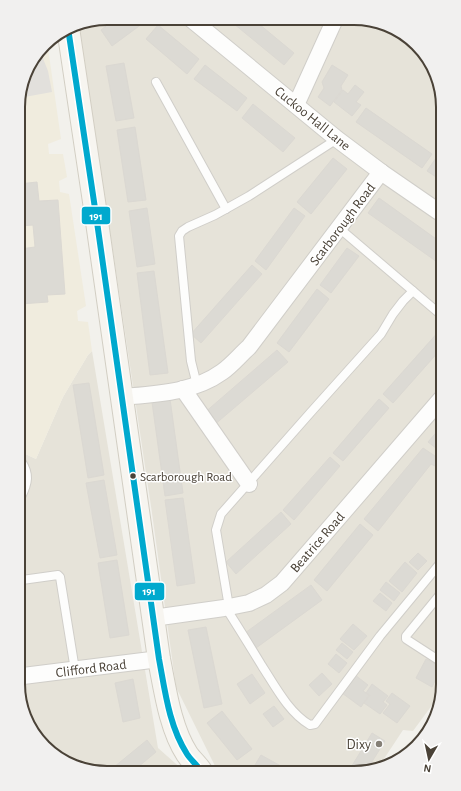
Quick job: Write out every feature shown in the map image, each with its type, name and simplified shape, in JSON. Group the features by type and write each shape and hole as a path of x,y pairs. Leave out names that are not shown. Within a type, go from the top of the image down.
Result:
{"main road":[{"path":"69,35 159,660 172,718 179,738 193,766"}],"street":[{"name":"Cuckoo Hall Lane","path":"199,25 337,139 436,210"},
{"path":"296,105 332,25"},
{"name":"Scarborough Road","path":"121,397 164,393 190,387 208,380 221,372 249,347 381,172"},
{"path":"190,387 249,484"},
{"name":"Beatrice Road","path":"154,618 249,603 266,595 282,584 436,405"},
{"name":"Clifford Road","path":"25,676 159,660"}],"lane":[{"path":"156,82 226,209"},
{"path":"190,387 191,361 179,236 182,231 188,227 249,196 337,139"},
{"path":"339,228 436,311"},
{"path":"413,291 393,314 381,334 222,514 216,530 228,607 275,686 291,708 304,722 310,725 315,724 380,636 436,568"},
{"path":"25,468 28,477 25,488"},
{"path":"25,580 58,575 60,577 75,670"},
{"path":"436,599 406,636 406,639 436,658"}],"shaded area":[{"path":"107,25 354,25 380,29 390,33 408,45 416,53 428,71 432,81 436,107 436,689 433,703 413,731 403,730 383,761 359,766 215,766 176,687 152,513 80,29"},
{"path":"48,50 61,139 48,144 49,154 63,154 67,177 59,181 60,192 69,194 86,306 77,311 78,321 88,322 92,351 88,355 63,397 36,459 25,454 25,107 28,86 33,71"},
{"path":"42,57 48,71 52,92 26,97 33,71"},
{"path":"92,351 158,748 178,766 107,766 76,760 57,749 49,742 36,725 29,710 25,684 25,454 36,459 63,397 88,355"}],"building":[{"path":"108,25 140,25 112,46 101,30"},
{"path":"158,25 199,59 187,74 146,39"},
{"path":"235,25 260,25 294,53 284,65"},
{"path":"124,63 134,118 116,121 106,66"},
{"path":"205,65 247,98 237,111 194,79"},
{"path":"332,65 348,75 341,86 342,90 330,106 318,97 324,88 322,82"},
{"path":"355,85 364,92 356,102 361,105 352,116 334,102 343,90 348,94"},
{"path":"253,104 295,138 283,152 242,118"},
{"path":"366,108 432,154 422,168 356,122"},
{"path":"135,127 146,200 128,202 117,130"},
{"path":"333,158 347,169 311,214 297,202"},
{"path":"436,158 436,177 427,171"},
{"path":"37,182 39,201 58,200 65,294 47,295 48,302 25,304 25,248 35,247 33,225 25,226 25,183"},
{"path":"379,198 436,239 436,261 368,213"},
{"path":"147,208 155,264 137,267 129,211"},
{"path":"294,208 305,216 266,270 255,261"},
{"path":"347,248 359,256 331,293 320,285"},
{"path":"252,265 262,274 201,343 191,334"},
{"path":"154,271 168,373 150,375 137,273"},
{"path":"317,289 329,299 289,352 277,343"},
{"path":"436,334 436,355 393,403 383,394"},
{"path":"277,350 288,362 213,426 203,414"},
{"path":"89,383 104,475 88,478 73,385"},
{"path":"170,399 183,493 165,496 152,402"},
{"path":"379,399 389,408 343,461 333,453"},
{"path":"436,433 436,448 428,442"},
{"path":"423,448 436,457 436,465 431,464 378,531 364,519"},
{"path":"330,457 340,466 294,520 283,510"},
{"path":"104,480 117,555 100,558 86,483"},
{"path":"183,498 195,583 177,586 165,500"},
{"path":"281,512 291,524 236,574 226,562"},
{"path":"360,524 373,535 327,591 314,580"},
{"path":"418,553 427,561 418,570 409,562"},
{"path":"117,560 129,635 110,638 98,563"},
{"path":"405,562 417,573 402,592 389,581"},
{"path":"386,582 400,593 394,601 380,590"},
{"path":"311,585 322,600 256,648 245,633"},
{"path":"380,593 392,603 386,611 373,601"},
{"path":"353,624 367,636 354,650 340,639"},
{"path":"206,627 222,704 204,708 188,630"},
{"path":"342,643 353,652 347,659 336,650"},
{"path":"336,654 347,663 339,673 328,664"},
{"path":"426,659 436,664 436,679 432,687 416,678"},
{"path":"322,673 332,684 319,696 309,685"},
{"path":"252,674 265,693 250,704 237,684"},
{"path":"355,675 368,685 363,691 369,695 361,707 342,693"},
{"path":"133,679 140,718 123,722 115,683"},
{"path":"372,684 388,696 383,702 387,705 380,714 364,703 370,695 366,693"},
{"path":"392,693 410,706 397,723 383,713 390,704 386,701"},
{"path":"274,706 284,719 273,727 263,714"},
{"path":"222,711 252,749 237,760 207,723"},
{"path":"372,733 385,741 371,764 352,766"},
{"path":"147,740 156,752 139,766 115,766"},
{"path":"261,755 281,766 254,766"}],"transit line":[{"name":"191","path":"69,35 159,659 168,708 176,732 187,754 197,766"}],"place":[{"name":"Scarborough Road","path":"133,476"},
{"name":"Dixy","path":"379,744"}]}
